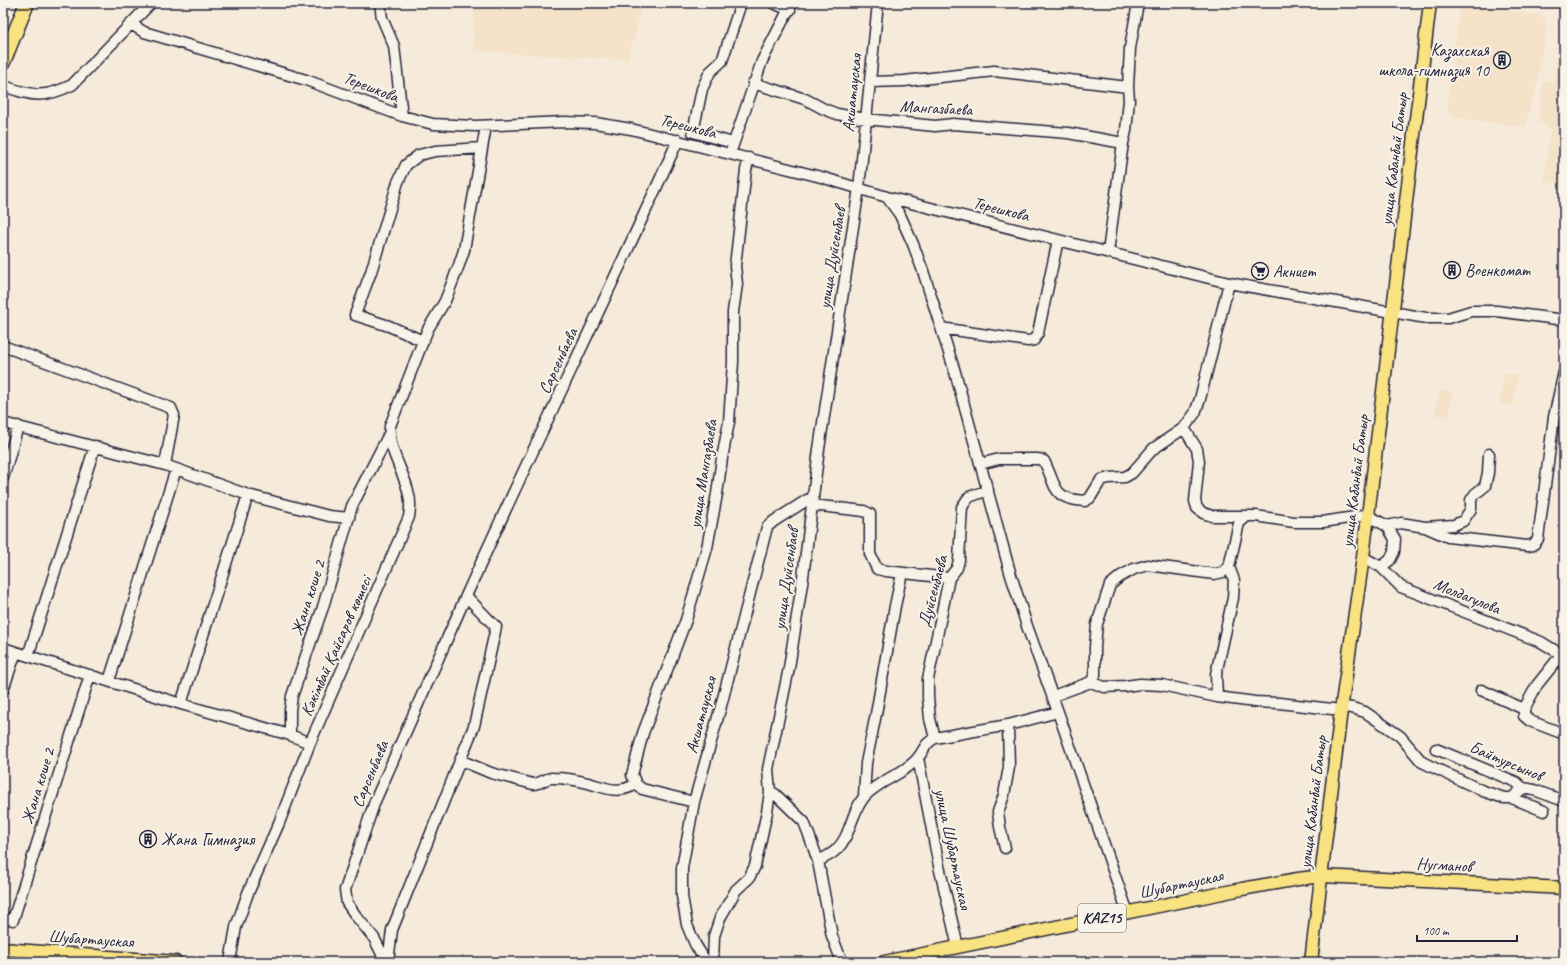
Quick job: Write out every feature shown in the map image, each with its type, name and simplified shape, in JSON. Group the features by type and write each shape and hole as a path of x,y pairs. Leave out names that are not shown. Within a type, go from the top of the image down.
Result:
{"highway":[{"path":"3,62 27,3"}],"main road":[{"name":"улица Кабанбай Батыр","path":"1311,962 1341,709 1363,557 1430,3"},
{"name":"Нугманов","path":"1322,876 1564,888"},
{"name":"Шубартауская","path":"884,962 1242,889 1322,876"},
{"name":"Шубартауская","path":"3,949 176,962"}],"street":[{"path":"3,86 23,92 45,95 72,85 150,3"},
{"path":"380,3 383,22 394,46 402,116"},
{"path":"733,143 693,132 702,89 710,72 722,61 741,3"},
{"path":"730,154 762,61 791,6 773,3"},
{"name":"Акшатауская","path":"859,188 878,3"},
{"path":"1108,252 1123,143 1126,131 1129,100 1128,88 1130,48 1138,3"},
{"name":"Терешкова","path":"131,24 144,32 306,80 402,116 433,124 486,126 564,122 594,123 631,129 749,158 887,197 1229,283 1426,318 1448,318 1471,311 1497,311 1564,320"},
{"path":"870,82 904,81 994,71 1128,88"},
{"name":"Мангазбаева","path":"754,83 805,99 837,114 866,119 935,126 954,124 1068,133 1123,143"},
{"path":"389,434 390,426 422,341 445,301 464,250 486,126"},
{"name":"Сарсенбаева","path":"387,962 374,938 348,903 345,890 375,801 508,504 637,232 678,140"},
{"path":"422,341 389,326 355,315 371,272 398,182 406,165 419,156 434,151 482,148"},
{"name":"улица Мангазбаева","path":"636,784 632,775 643,733 686,620 707,548 729,422 733,362 733,312 737,284 735,266 746,170 749,158"},
{"name":"улица Дуйсенбаев","path":"713,962 714,936 720,918 736,890 749,878 755,866 767,812 770,792 768,769 791,653 803,577 812,502 859,188"},
{"path":"887,197 900,215 913,244 941,328 1010,572 1027,626 1053,696 1128,913"},
{"path":"941,328 1028,341 1034,340 1038,333 1058,240"},
{"path":"980,464 999,459 1038,459 1044,461 1058,493 1065,498 1085,501 1090,498 1101,480 1125,477 1132,473 1152,449 1184,428 1195,413 1200,399 1229,283"},
{"path":"3,346 171,408 174,415 165,465"},
{"path":"1425,527 1448,537 1527,546 1534,545 1538,540 1554,417 1564,372"},
{"path":"3,423 165,465 248,495 329,516 349,518"},
{"path":"3,478 18,426"},
{"path":"1184,428 1197,449 1199,461 1196,492 1197,508 1203,513 1212,516 1256,516 1294,522 1323,522 1367,516 1387,526 1394,539 1394,552 1390,560 1381,567"},
{"name":"Жана коше 2","path":"290,735 290,710 292,696 323,607 352,506 389,434"},
{"name":"Кәкімбай Қайсаров көшесі","path":"230,962 236,927 248,893 279,823 310,743 409,517 409,495 389,434"},
{"path":"28,656 95,446"},
{"path":"1387,526 1401,523 1425,527 1454,525 1463,521 1471,509 1471,500 1475,494 1485,486 1488,473 1489,454"},
{"path":"109,681 176,469"},
{"name":"Дуйсенбаева","path":"935,738 930,719 928,680 949,578 957,568 959,560 962,507 969,498 988,490"},
{"path":"181,704 248,495"},
{"name":"Акшатауская","path":"706,962 695,944 687,925 682,896 682,868 694,802 721,706 767,527 806,500 812,502"},
{"path":"812,502 864,511 870,514 870,554 877,569 949,578"},
{"path":"1217,697 1216,674 1233,598 1234,580 1230,567 1239,523 1247,516"},
{"name":"Молдагулова","path":"1363,557 1381,567 1401,587 1541,642 1563,656"},
{"path":"1053,696 1091,682 1095,675 1097,624 1110,585 1121,576 1134,569 1148,565 1214,574 1223,572 1230,567"},
{"path":"864,796 866,762 902,573"},
{"name":"Сарсенбаева","path":"387,962 392,930 474,726 496,627 466,596"},
{"path":"3,648 181,704 290,735 310,743"},
{"path":"3,690 16,652"},
{"path":"1563,656 1537,685 1524,709 1524,716 1530,721 1564,734"},
{"name":"Жана коше 2","path":"3,918 13,920 90,675"},
{"path":"1091,682 1104,687 1140,684 1162,685 1217,697 1255,702 1341,709 1352,708 1365,712 1400,736 1422,762 1483,791 1504,798 1512,798 1544,811"},
{"path":"1481,690 1524,709"},
{"path":"818,861 837,850 849,830 855,811 864,796 907,768 918,758 927,743 935,738 1008,725 1058,712"},
{"path":"1005,848 998,812 1004,795 1009,766 1008,725"},
{"name":"Байтурсынов","path":"1436,749 1516,782 1523,788 1534,790 1564,801"},
{"name":"улица Шубартауская","path":"918,758 939,866 958,947"},
{"path":"460,760 491,773 533,784 539,784 550,778 556,778 587,782 614,791 629,788 636,784 642,789 694,802"},
{"path":"1512,798 1523,788"},
{"path":"770,792 775,794 804,822 818,861 832,936 842,962"}],"shaded area":[{"path":"474,3 643,3 628,60 474,51"},
{"path":"1460,4 1543,16 1547,24 1538,79 1525,127 1451,117 1447,111"},
{"path":"1559,48 1564,48 1564,183 1544,180 1550,129 1538,120 1543,81 1555,82"},
{"path":"1504,373 1518,375 1513,406 1499,404"},
{"path":"1439,390 1453,392 1449,418 1435,416"}],"place":[{"name":"Казахская школа-гимназия 10","path":"1502,60"},
{"name":"Военкомат","path":"1452,270"},
{"name":"Акниет","path":"1260,271"},
{"name":"Жана Гимназия","path":"148,839"}]}
